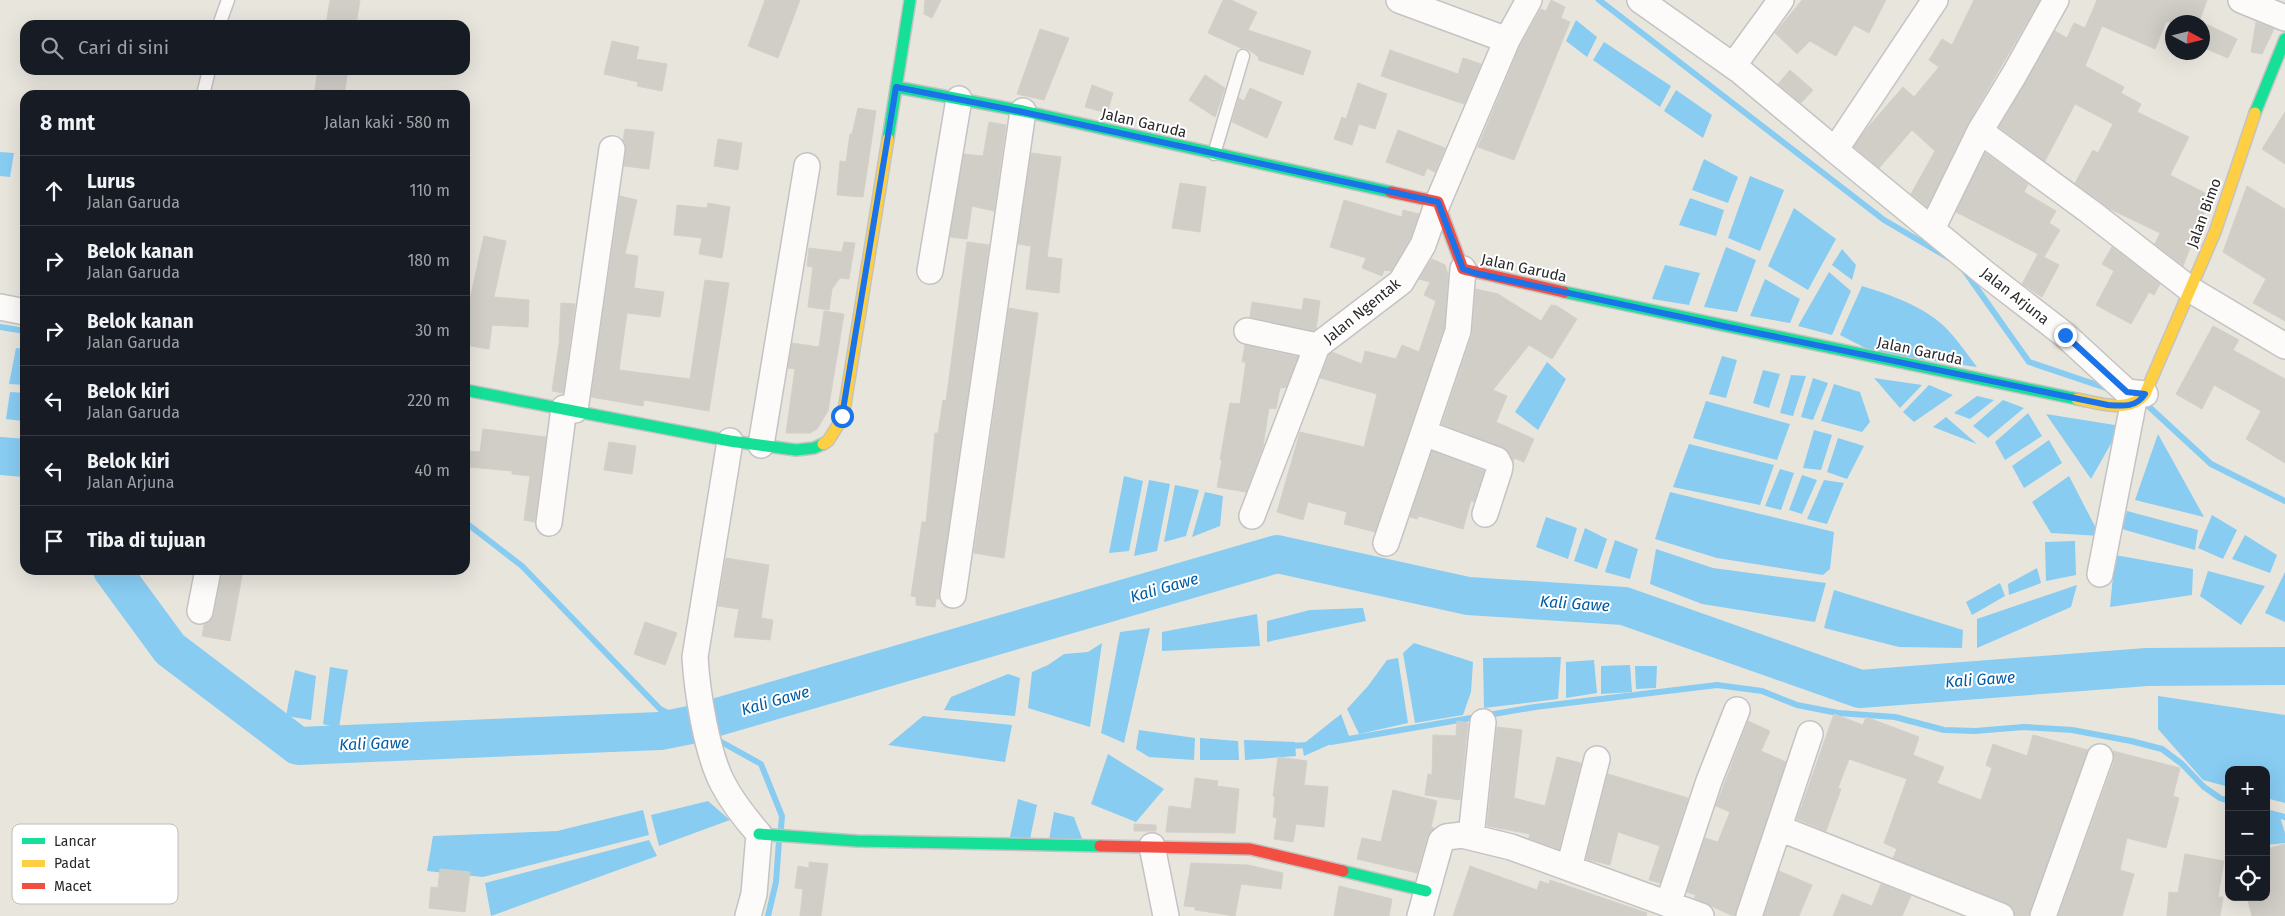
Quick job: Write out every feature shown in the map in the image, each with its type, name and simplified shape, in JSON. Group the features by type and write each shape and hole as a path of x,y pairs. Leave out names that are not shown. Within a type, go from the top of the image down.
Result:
{"street":[{"path":"470,391 730,441 796,450 814,448 828,441 842,416 910,0"},
{"path":"1398,0 1507,40"},
{"name":"Jalan Ngentak","path":"1252,516 1317,346 1401,282 1423,245 1438,202 1507,40 1529,0"},
{"name":"Jalan Arjuna","path":"1640,0 1733,66 1986,274 2065,335 2127,392 2140,399"},
{"path":"1733,66 1781,0"},
{"path":"1835,150 1935,0"},
{"path":"1932,229 1980,130 2014,75 2056,0"},
{"path":"2241,0 2285,18"},
{"name":"Jalan Bimo","path":"2140,399 2191,290 2215,232 2252,121 2285,39"},
{"name":"Jalan Garuda","path":"896,87 1023,112 1438,202 1463,269 1728,327 2098,403 2122,406 2140,399"},
{"path":"930,271 958,99"},
{"path":"953,595 1023,112"},
{"path":"1980,130 2090,211 2191,290 2284,343"},
{"path":"549,523 612,149"},
{"path":"761,445 807,166"},
{"path":"1386,543 1458,331 1463,269"},
{"path":"0,307 20,311"},
{"path":"1247,331 1317,346"},
{"path":"2100,574 2140,399"},
{"path":"1424,433 1496,460 1500,466 1499,471 1485,514"},
{"path":"730,441 695,657 697,686 716,768 738,810 763,835 866,841 1250,849 1426,891"},
{"path":"200,611 207,575"},
{"path":"1653,906 1709,781 1737,710"},
{"path":"1471,837 1483,722"},
{"path":"1749,916 1810,734"},
{"path":"2043,916 2100,757"},
{"path":"1569,868 1597,759"},
{"path":"1779,828 2001,916"},
{"path":"748,916 754,894 763,835"},
{"path":"1420,916 1441,841 1453,835 1471,837 1512,847 1569,868 1653,906 1701,916"},
{"path":"1152,846 1166,916"}],"lane":[{"path":"221,20 228,0"},
{"path":"1214,154 1243,56"},
{"path":"204,90 208,75"}],"water":[{"path":"1576,20 1597,37 1587,57 1566,41"},
{"path":"1604,42 1671,86 1660,107 1593,60"},
{"path":"1676,90 1712,115 1703,138 1664,111"},
{"path":"0,152 14,153 10,177 0,176"},
{"path":"1704,159 1738,177 1728,203 1692,190"},
{"path":"1750,176 1784,190 1760,251 1728,238"},
{"path":"1690,198 1724,210 1716,236 1679,225"},
{"path":"1794,208 1836,239 1808,290 1768,266"},
{"path":"1726,247 1756,260 1737,312 1704,307"},
{"path":"1842,249 1856,265 1852,280 1832,265"},
{"path":"1665,265 1700,273 1689,305 1652,299"},
{"path":"1829,272 1851,291 1832,335 1798,326"},
{"path":"1765,279 1800,299 1790,323 1750,316"},
{"path":"1862,286 1906,302 1927,313 1954,336 1977,367 1875,353 1840,335"},
{"path":"16,348 20,348 20,385 9,384"},
{"path":"1722,356 1737,360 1726,398 1709,394"},
{"path":"1547,362 1566,379 1538,430 1515,412"},
{"path":"1763,370 1780,374 1769,408 1753,403"},
{"path":"1791,375 1806,376 1793,416 1780,413"},
{"path":"1813,378 1828,383 1813,420 1801,417"},
{"path":"1874,378 1922,385 1900,408"},
{"path":"1834,384 1860,392 1870,422 1862,432 1821,421"},
{"path":"1929,385 1953,395 1914,422 1903,412"},
{"path":"10,392 20,393 20,421 6,419"},
{"path":"1977,396 1994,400 1970,419 1954,413"},
{"path":"2003,400 2024,408 1988,438 1973,426"},
{"path":"1706,401 1790,424 1777,460 1693,438"},
{"path":"2028,413 2042,436 2005,460 1995,442"},
{"path":"2046,414 2121,426 2091,479"},
{"path":"1946,417 1977,444 1933,427"},
{"path":"1814,430 1832,435 1821,470 1803,468"},
{"path":"2158,434 2204,517 2135,500"},
{"path":"1838,438 1864,446 1847,479 1827,472"},
{"path":"2049,440 2062,463 2024,488 2012,466"},
{"path":"1689,444 1774,465 1760,505 1673,487"},
{"path":"1780,469 1794,473 1781,510 1765,506"},
{"path":"1802,475 1817,480 1802,514 1789,510"},
{"path":"1124,476 1143,481 1129,551 1109,553"},
{"path":"2069,476 2100,536 2051,533 2032,502"},
{"path":"1149,480 1170,484 1157,551 1134,556"},
{"path":"1824,480 1844,483 1827,524 1807,519"},
{"path":"1175,485 1199,490 1186,536 1164,542"},
{"path":"1205,492 1223,496 1220,526 1192,537"},
{"path":"1670,492 1834,532 1830,569 1823,575 1717,558 1655,539"},
{"path":"2127,511 2198,530 2195,550 2122,529"},
{"path":"2212,515 2237,530 2223,559 2198,548"},
{"path":"1546,517 1577,528 1568,559 1536,547"},
{"path":"1585,528 1607,539 1597,569 1574,561"},
{"path":"2245,535 2277,555 2270,573 2232,559"},
{"path":"1615,540 1638,549 1630,579 1605,572"},
{"path":"2075,541 2076,575 2046,581 2045,542"},
{"path":"1656,549 1713,568 1826,583 1815,622 1702,604 1650,584"},
{"path":"2115,555 2193,569 2192,595 2110,607"},
{"path":"2037,568 2041,583 2009,595 2008,584"},
{"path":"2208,571 2265,586 2241,625 2200,596"},
{"path":"2285,572 2285,622 2265,613"},
{"path":"2000,583 2005,596 1972,615 1966,602"},
{"path":"2077,585 2071,607 1977,648 1977,619"},
{"path":"1834,590 1963,630 1962,648 1899,647 1824,628"},
{"path":"1363,608 1366,621 1267,642 1267,621 1310,610"},
{"path":"1257,614 1260,646 1162,651 1162,632"},
{"path":"1150,628 1124,743 1101,733 1120,632"},
{"path":"1102,643 1090,727 1028,708 1032,672 1048,665 1064,654 1088,652"},
{"path":"1414,643 1473,662 1471,692 1463,715 1415,723 1403,653"},
{"path":"1561,657 1558,699 1484,708 1483,658"},
{"path":"1398,658 1408,723 1359,734 1347,709 1368,686 1387,660"},
{"path":"1594,660 1597,693 1566,698 1566,662"},
{"path":"1630,665 1632,692 1601,694 1601,666"},
{"path":"1635,666 1657,666 1656,688 1636,689"},
{"path":"330,667 348,670 339,728 323,724"},
{"path":"295,670 316,676 311,720 286,716"},
{"path":"1008,674 1020,678 1015,716 944,710 951,697"},
{"path":"2158,696 2285,715 2285,803 2270,799 2270,766 2225,766 2225,786 2203,780 2158,729"},
{"path":"1341,714 1349,736 1304,756 1302,745"},
{"path":"923,716 1012,725 1005,762 888,745"},
{"path":"1139,730 1195,738 1194,760 1149,757 1136,749"},
{"path":"1200,738 1238,741 1239,760 1200,760"},
{"path":"1244,740 1295,742 1296,756 1245,760"},
{"path":"1108,754 1164,789 1136,822 1091,804"},
{"path":"1018,799 1037,805 1030,839 1010,837"},
{"path":"708,801 730,820 659,846 651,815"},
{"path":"643,810 649,835 483,877 427,871 433,836 557,831"},
{"path":"1054,812 1074,817 1084,844 1049,840"},
{"path":"2270,815 2280,817 2285,833 2285,843 2270,845"},
{"path":"649,840 657,856 491,916 485,883"}],"building":[{"path":"330,0 360,0 357,20 327,20"},
{"path":"765,0 800,0 778,58 748,46"},
{"path":"925,0 941,0 932,18 924,14"},
{"path":"1223,0 1231,0 1257,12 1248,30 1311,51 1303,75 1258,60 1259,57 1246,48 1241,48 1208,33"},
{"path":"1551,0 1565,7 1561,18 1570,22 1514,160 1478,147 1520,46 1541,9 1546,11"},
{"path":"1802,0 1886,0 1869,33 1854,25 1836,56 1810,41 1797,54 1775,33"},
{"path":"1974,0 2040,0 1967,125 1927,207 1911,194 1935,151 1912,130 1879,168 1854,147 1863,133 1903,87 1914,97 1939,67 1929,60 1942,39 1952,45"},
{"path":"2097,0 2207,0 2202,15 2165,15 2165,24 2155,49 2102,26 2085,66 2124,87 2121,93 2141,104 2137,112 2189,137 2170,175 2211,196 2183,266 2155,244 2160,233 2110,209 2075,183 2093,150 2098,153 2113,124 2075,104 2045,161 1999,127 2055,31 2067,38 2074,23 2085,28"},
{"path":"2256,22 2274,29 2262,54 2251,52"},
{"path":"2210,26 2237,39 2228,58 2210,50"},
{"path":"1040,29 1069,38 1044,100 1017,94"},
{"path":"612,41 639,47 636,59 667,64 662,91 637,86 638,82 604,74"},
{"path":"1390,50 1458,74 1463,58 1481,64 1464,104 1381,76"},
{"path":"1790,70 1813,90 1801,103 1778,84"},
{"path":"317,75 347,75 345,90 315,90"},
{"path":"1205,75 1225,88 1215,117 1189,100"},
{"path":"1358,83 1387,94 1375,129 1353,122 1359,124 1352,145 1334,139 1342,117 1346,119"},
{"path":"1092,85 1113,93 1107,113 1085,107"},
{"path":"1250,88 1282,102 1267,138 1232,122 1239,98 1244,101"},
{"path":"858,108 876,111 863,197 837,195 840,161 846,162 850,134 852,134"},
{"path":"2285,112 2285,164 2262,149"},
{"path":"989,122 1006,125 994,211 972,206 967,239 950,237 964,154 983,156"},
{"path":"625,129 654,132 649,169 624,166 626,151 623,141"},
{"path":"1398,130 1445,148 1435,172 1427,168 1424,176 1386,162"},
{"path":"718,139 742,143 738,170 714,166"},
{"path":"1031,153 1061,157 1047,257 1062,259 1059,293 1026,289 1031,246 1018,244"},
{"path":"1985,153 2028,184 2024,192 2056,211 2049,223 2060,230 2044,257 1956,212"},
{"path":"1180,183 1206,187 1200,232 1172,228"},
{"path":"2247,186 2285,209 2285,321 2253,303 2266,279 2223,252"},
{"path":"620,196 637,200 625,254 638,256 634,288 664,292 660,317 627,313 619,370 690,379 705,280 729,283 709,411 644,400 643,406 591,397"},
{"path":"1344,200 1402,217 1403,210 1419,214 1410,239 1391,271 1384,270 1382,276 1362,268 1366,258 1330,247"},
{"path":"708,203 730,207 722,258 699,254 702,238 674,235 677,205 707,208"},
{"path":"484,236 506,241 494,297 529,300 528,327 492,325 489,349 470,346 470,299"},
{"path":"844,242 855,243 849,279 840,278 832,289 829,310 808,307 813,267 807,266 809,248 842,252"},
{"path":"967,242 989,245 939,599 936,599 935,607 916,605 916,597 911,596 922,522 926,522 935,433 938,433 943,400 946,401"},
{"path":"2112,247 2160,284 2154,295 2149,292 2131,324 2096,305 2114,271 2102,264"},
{"path":"2038,254 2059,265 2042,297 2022,284"},
{"path":"1432,259 1445,265 1448,274 1444,328 1375,532 1344,524 1347,512 1308,502 1303,520 1277,512 1300,432 1364,447 1377,394 1320,378 1332,352 1362,364 1365,351 1396,359 1402,345 1419,352 1436,301 1424,295 1430,282 1419,279"},
{"path":"1476,289 1498,294 1541,321 1551,305 1557,306 1577,319 1552,359 1529,345 1493,390 1507,396 1496,422 1534,439 1524,462 1514,458 1513,463 1510,454 1502,447 1442,424 1472,335"},
{"path":"1304,298 1320,301 1316,329 1314,331 1250,317 1252,302 1302,310"},
{"path":"561,303 575,304 563,393 552,391 559,344"},
{"path":"1009,308 1038,313 1004,558 974,553"},
{"path":"824,311 844,314 828,411 817,429 810,433 786,433 795,369 788,368 792,343 819,347"},
{"path":"2213,326 2239,340 2233,350 2285,379 2285,463 2246,439 2261,411 2214,385 2202,409 2176,394"},
{"path":"1245,345 1298,357 1286,387 1280,388 1276,409 1269,408 1263,446 1246,492 1217,487 1230,403 1240,404 1246,362 1242,362"},
{"path":"483,429 546,437 535,522 524,520 530,476 512,474 512,471 470,467 470,451 480,452"},
{"path":"609,442 636,446 632,474 604,470"},
{"path":"1432,451 1484,471 1474,502 1471,501 1463,529 1419,516 1417,519 1410,517"},
{"path":"726,558 769,565 761,618 773,620 770,640 734,637 739,609 718,606"},
{"path":"221,575 242,575 230,641 202,636 204,625 210,621 214,614"},
{"path":"645,622 677,633 665,665 634,654"},
{"path":"1834,714 1863,725 1866,717 1919,737 1913,755 1944,767 1937,783 1981,800 1992,768 1986,765 1993,744 2027,756 2033,735 2088,750 2029,916 2015,916 2013,908 2006,903 1893,858 1897,849 1884,843 1907,779 1849,759 1838,788 1841,789 1826,831 1797,819"},
{"path":"1457,721 1468,723 1460,800 1425,795 1428,774 1432,775 1433,735 1456,736"},
{"path":"1748,721 1770,731 1761,751 1786,762 1735,916 1733,916 1694,898 1696,895 1687,892 1705,838 1718,842 1730,812 1716,806"},
{"path":"1497,727 1522,730 1514,798 1545,806 1557,757 1581,763 1559,849 1529,838 1530,834 1487,826"},
{"path":"2113,751 2180,768 2173,796 2179,798 2166,848 2127,838 2120,870 2134,874 2122,916 2058,916 2114,762"},
{"path":"1278,757 1307,761 1304,785 1328,787 1324,827 1296,824 1293,842 1274,839 1277,818 1273,817 1275,797 1273,796"},
{"path":"1608,774 1688,798 1660,883 1649,880 1660,846 1618,832 1610,865 1586,859"},
{"path":"1195,778 1218,781 1217,786 1239,789 1235,833 1166,832 1169,806 1191,809"},
{"path":"1393,790 1437,801 1431,827 1434,828 1427,837 1417,873 1357,859 1362,838 1381,842"},
{"path":"1134,824 1156,825 1156,831 1134,831"},
{"path":"2285,844 2285,916 2252,916 2248,901 2270,901 2270,848"},
{"path":"2185,854 2224,861 2218,897 2223,897 2220,916 2167,916 2169,892 2178,893"},
{"path":"809,862 828,864 821,916 800,916 803,889 795,888 798,866 809,868"},
{"path":"1191,863 1248,865 1283,873 1281,889 1241,884 1235,916 1195,910 1195,907 1184,906"},
{"path":"1470,866 1537,890 1540,881 1549,884 1550,880 1647,913 1646,916 1453,916"},
{"path":"440,869 470,872 465,912 429,908 431,887 438,888"},
{"path":"1779,871 1812,885 1799,916 1764,916"},
{"path":"1881,884 1911,896 1902,916 1833,916 1842,894 1872,906"},
{"path":"1339,886 1392,899 1389,916 1334,916"}],"waterway":[{"path":"1599,0 1884,220 1949,258"},
{"path":"1964,270 2029,362 2112,390"},
{"path":"0,327 20,330"},
{"path":"2146,404 2211,464 2285,501"},
{"name":"Kali Gawe","path":"0,456 20,458"},
{"path":"470,526 522,566 660,709 698,729"},
{"name":"Kali Gawe","path":"116,575 170,649 298,746 660,731 690,725 1277,554 1468,596 1624,606 1860,689 2147,667 2285,666"},
{"path":"1331,742 1535,707 1717,685 1762,691 1797,705 1838,713 1895,717 1944,730 1975,731 2024,727 2072,730 2131,741 2162,749 2182,764 2204,787 2225,800"},
{"path":"716,739 761,764 782,816 781,828"},
{"path":"1287,746 1309,745"},
{"path":"2270,813 2285,817"},
{"path":"768,916 776,882 779,841"}],"traffic: fast":[{"path":"888,139 910,0"},
{"path":"2255,113 2285,39"},
{"path":"896,87 1023,111 1391,192"},
{"path":"1564,292 2077,399"},
{"path":"470,391 730,441 796,450 814,448 823,444"},
{"path":"759,834 857,841 1100,846"},
{"path":"1343,871 1426,891"}],"traffic: slow":[{"path":"2077,399 2113,406 2131,404 2145,394 2215,232 2255,113"},
{"path":"823,444 828,441 843,417 888,139"}],"traffic: jam":[{"path":"1391,192 1438,202 1463,269 1564,292"},
{"path":"1100,846 1250,849 1343,871"}],"route":[{"path":"842,416 896,87 1023,112 1357,186 1438,202 1463,269 1475,273 2108,405 2133,405 2142,399 2145,394 2127,392 2065,335"}]}
